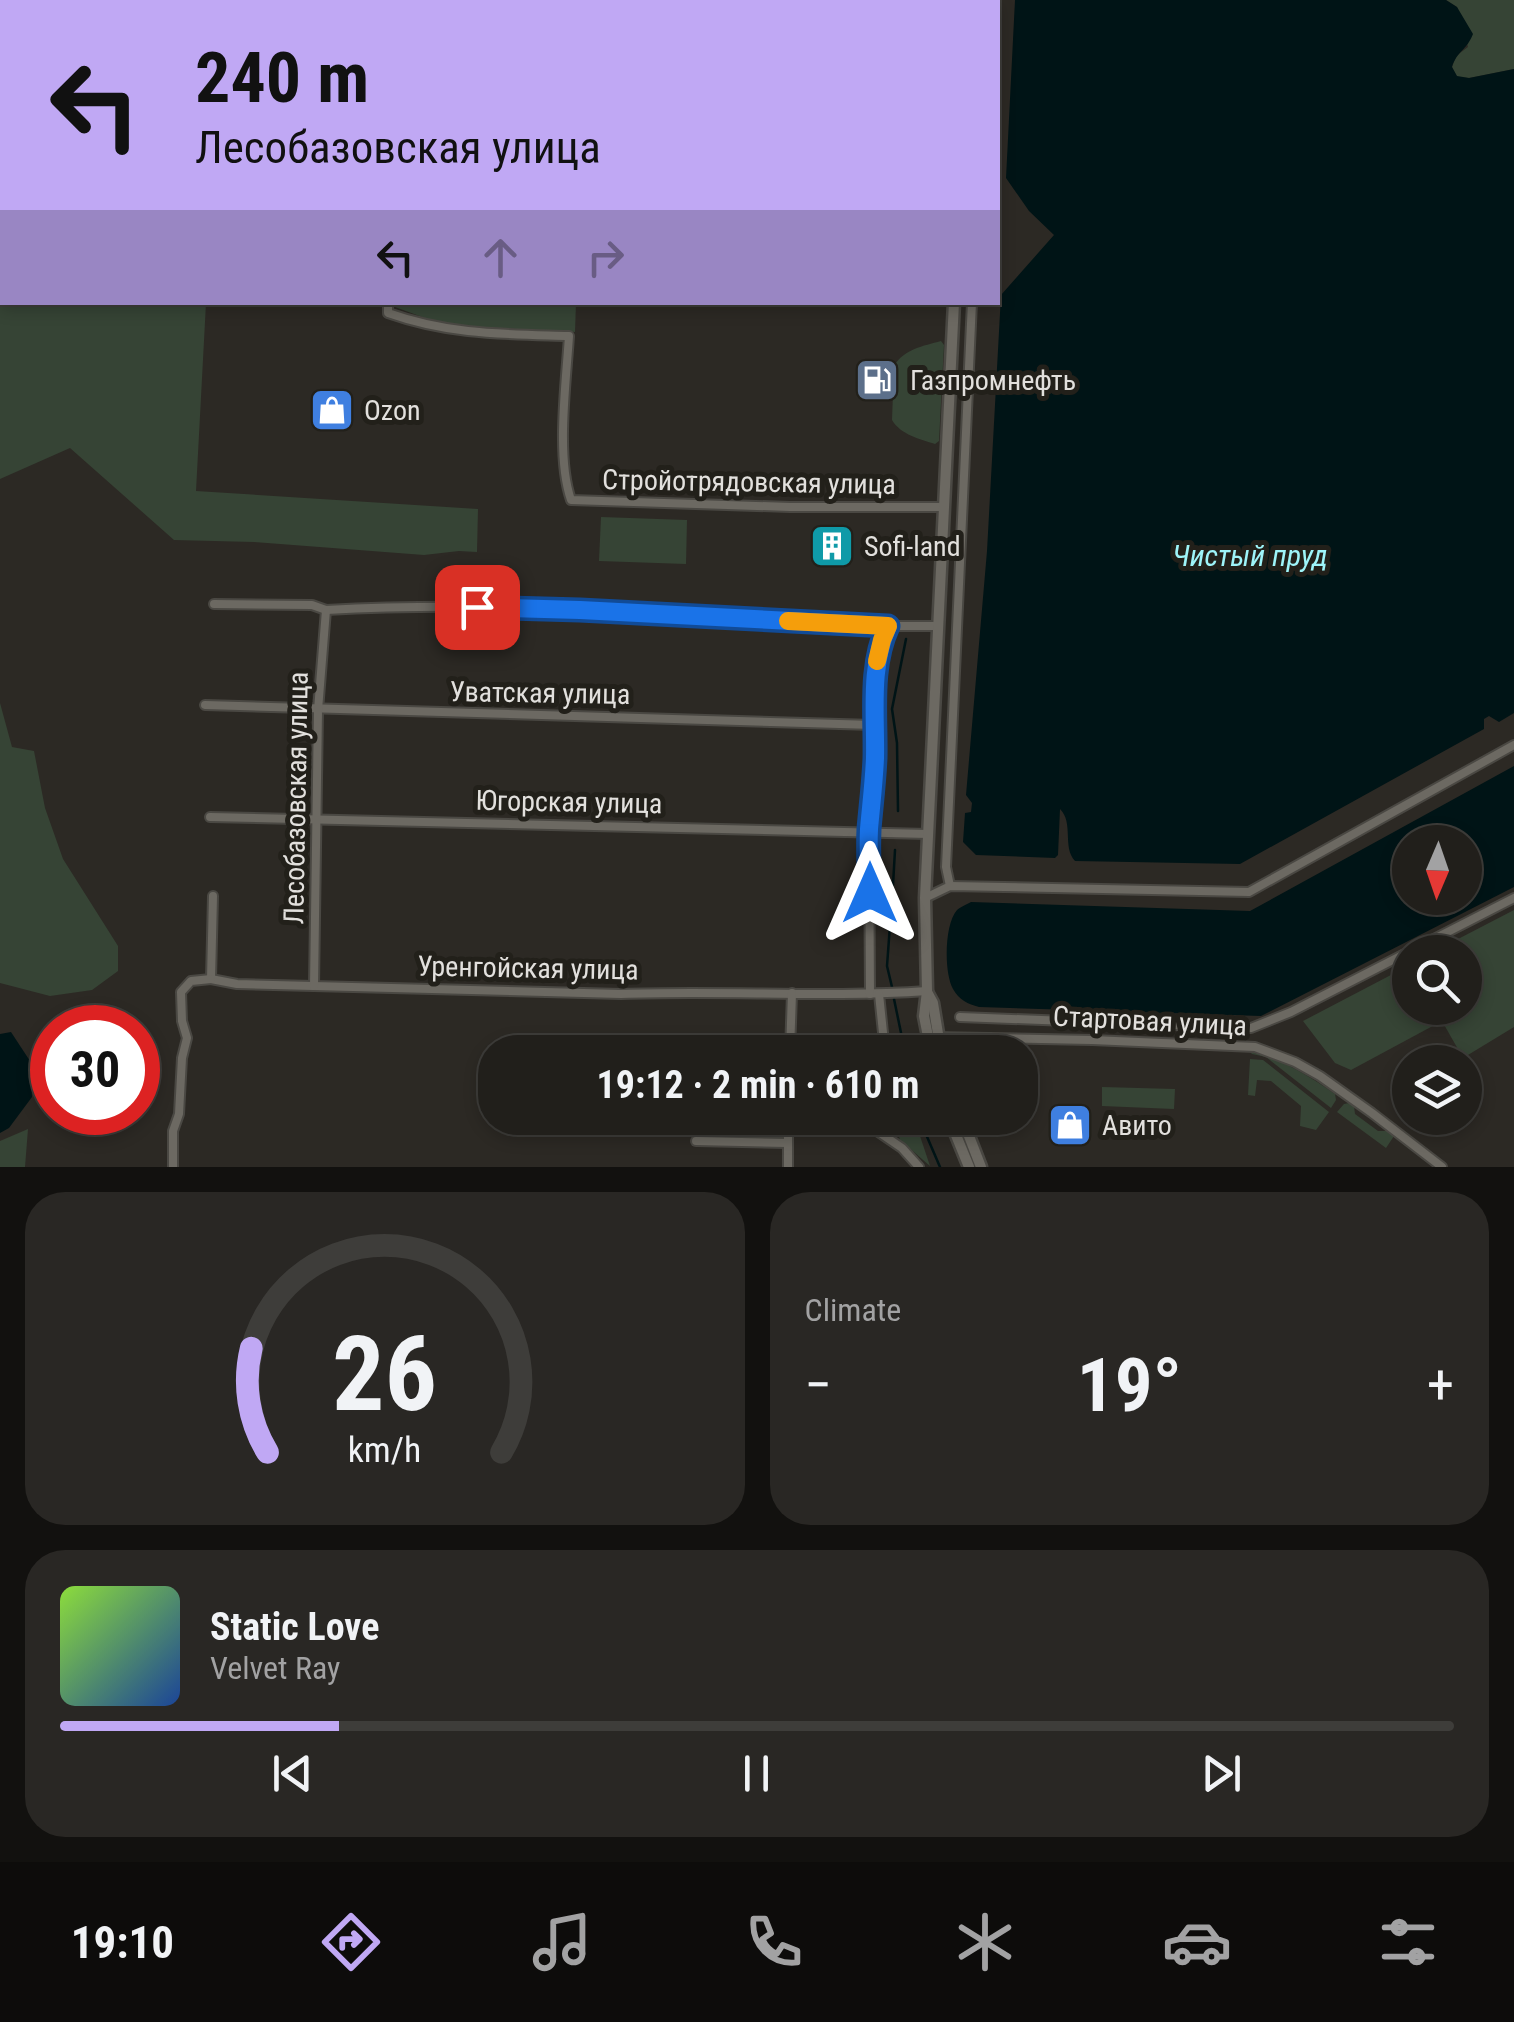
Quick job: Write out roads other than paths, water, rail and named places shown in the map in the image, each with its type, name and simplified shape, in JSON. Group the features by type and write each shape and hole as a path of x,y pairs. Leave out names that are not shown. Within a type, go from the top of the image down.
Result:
{"main road":[{"path":"932,1035 924,1016 926,898 954,305"},
{"path":"956,1135 969,1167"},
{"path":"969,1135 981,1167"}],"street":[{"name":"Стройотрядовская улица","path":"388,305 388,312 421,325 465,332 569,336 563,453 564,482 571,500 944,507"},
{"path":"950,886 946,867 972,305"},
{"path":"950,404 966,408"},
{"path":"214,604 312,606 326,610 545,608 939,626"},
{"name":"Лесобазовская улица","path":"314,986 318,710 326,610"},
{"path":"882,1035 874,994 869,832 878,652 888,626"},
{"path":"938,640 957,640"},
{"name":"Уватская улица","path":"205,705 874,724"},
{"path":"934,710 954,711"},
{"path":"926,898 950,886 1248,892 1514,745"},
{"path":"931,773 950,774"},
{"name":"Югорская улица","path":"210,817 928,834"},
{"path":"173,1167 173,1131 187,1038 182,1021 182,992 190,981 212,978 212,896"},
{"path":"960,1017 1251,1028 1291,1012 1514,898"},
{"name":"Уренгойская улица","path":"212,978 237,984 612,994 927,991"},
{"path":"791,1035 792,993"},
{"name":"Стартовая улица","path":"1038,1040 1255,1047 1296,1062 1320,1076 1442,1167"},
{"path":"787,1135 788,1167"},
{"path":"886,1135 920,1167"},
{"path":"696,1141 787,1143"}],"water":[{"name":"Чистый пруд","path":"1015,0 1446,0 1457,7 1473,34 1452,67 1457,76 1469,78 1514,69 1514,713 1499,722 1489,716 1484,719 1484,729 1240,864 1075,861 1060,809 1055,858 976,855 963,842 965,813 971,812 972,803 966,795 987,551 1001,295 1054,235 1029,211 1006,178"},
{"path":"1514,766 1514,887 1482,903 1482,825 1407,825"},
{"path":"1392,833 1392,915 1459,915 1420,935 1392,935 1392,949 1261,1016 979,1007 968,1003 955,993 950,982 947,949 953,917 971,902 1250,911"},
{"path":"11,1032 30,1061 30,1100 9,1128 0,1133 0,1034"}],"waterway":[{"path":"898,811 892,709 906,639"},
{"path":"893,885 895,850"},
{"path":"892,898 887,966 892,987"},
{"path":"894,999 901,1035"},
{"path":"926,1135 940,1167"}],"place":[{"name":"Газпромнефть","path":"877,380"},
{"name":"Ozon","path":"332,410"},
{"name":"Sofi-land","path":"832,546"},
{"name":"Авито","path":"1070,1125"}]}
